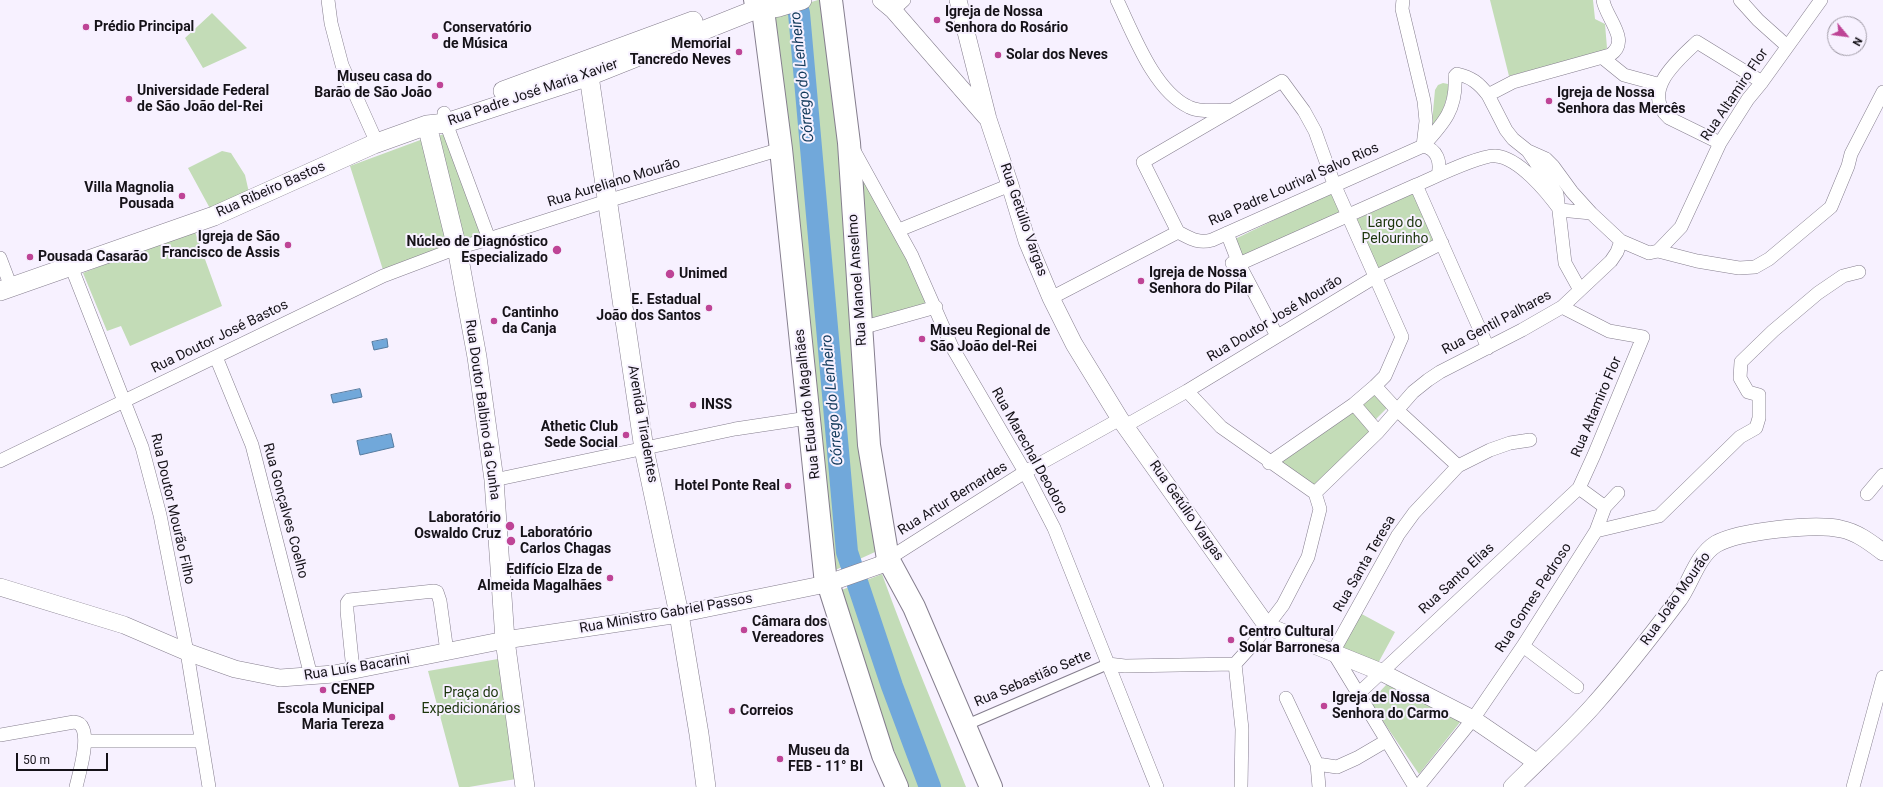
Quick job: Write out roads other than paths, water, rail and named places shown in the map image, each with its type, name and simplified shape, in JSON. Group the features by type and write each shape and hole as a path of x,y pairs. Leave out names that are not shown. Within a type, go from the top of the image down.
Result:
{"highway":[{"name":"Rua Manoel Anselmo","path":"831,0 849,143 869,445 884,562 914,607 991,787"},
{"name":"Rua Eduardo Magalhães","path":"762,4 781,148 808,418 832,582 830,589 883,756 897,787"}],"main road":[{"name":"Rua Padre José Maria Xavier","path":"427,125 752,11 762,4 801,0"},
{"name":"Avenida Tiradentes","path":"587,68 644,449 679,614 699,734 706,787"},
{"name":"Rua Ribeiro Bastos","path":"6,289 214,216 377,143 427,125"},
{"name":"Rua Doutor Balbino da Cunha","path":"427,125 457,248 477,357 494,480 505,640 525,787"}],"street":[{"path":"328,0 331,23 342,65 377,143"},
{"name":"Rua Getúlio Vargas","path":"958,0 988,119 1027,241 1051,298 1074,344 1123,422 1267,626"},
{"path":"1117,0 1150,65 1169,92 1190,108 1198,110 1233,110"},
{"path":"1403,0 1402,9 1424,101 1426,121 1424,146"},
{"path":"1488,95 1513,82 1603,58 1613,53 1617,48 1617,30 1604,6 1603,0"},
{"path":"1740,0 1758,20 1787,46"},
{"name":"Rua Altamiro Flor","path":"1658,251 1681,227 1720,143 1748,100 1821,0"},
{"path":"892,3 988,119"},
{"path":"1720,143 1669,118 1663,113 1659,101 1661,85 1672,66 1697,42 1762,82"},
{"path":"1603,58 1624,75 1661,85"},
{"path":"1424,146 1437,132 1449,112 1454,93 1455,76 1457,74 1469,77 1475,81 1488,95 1510,134 1528,151 1555,189 1560,210 1565,263 1580,290"},
{"path":"1051,298 1178,232 1143,162 1282,81 1304,111 1315,131 1334,184 1402,337 1385,376 1375,386 1354,404 1269,462"},
{"path":"1528,151 1546,159 1591,213 1621,241 1649,253 1658,251 1697,261 1739,268 1755,267 1769,259 1830,206 1848,166 1851,154 1883,92"},
{"path":"445,118 489,239"},
{"name":"Rua Marechal Deodoro","path":"849,143 899,230 936,307 943,328 952,347 1025,472 1054,528 1157,787"},
{"path":"1424,146 1429,147 1438,158 1440,167 1438,175"},
{"name":"Rua Padre Lourival Salvo Rios","path":"1178,232 1191,239 1203,242 1212,240 1334,184 1424,146"},
{"name":"Rua Aureliano Mourão","path":"457,248 781,148"},
{"path":"1236,264 1348,216 1438,175 1484,158 1495,156 1501,157 1520,166 1560,210 1591,213"},
{"path":"899,230 1010,185"},
{"path":"1416,186 1488,348"},
{"path":"1227,233 1236,264 1277,336"},
{"name":"Rua Gentil Palhares","path":"1315,493 1378,432 1413,392 1440,372 1488,348 1562,307 1611,261 1617,252 1621,241"},
{"name":"Rua Doutor José Mourão","path":"1123,422 1187,391 1375,277 1442,243"},
{"name":"Rua Doutor José Bastos","path":"0,461 383,276 457,248"},
{"path":"0,258 6,289"},
{"name":"Rua Doutor Mourão Filho","path":"70,266 99,340 125,400 142,447 151,478 187,652 209,787"},
{"path":"1596,530 1659,516 1740,437 1756,428 1759,418 1759,395 1748,392 1740,378 1741,362 1772,331 1827,286 1843,276 1859,272"},
{"path":"861,328 936,307"},
{"name":"Rua Altamiro Flor","path":"1562,307 1609,331 1644,337 1579,488"},
{"name":"Rua Gonçalves Coelho","path":"216,357 252,445 311,676"},
{"path":"1375,386 1397,410 1458,466"},
{"path":"1187,391 1221,427 1315,493 1320,509 1308,557 1283,605 1235,664 1242,729 1241,787"},
{"path":"1354,404 1378,432"},
{"path":"494,480 735,429 808,418"},
{"name":"Rua Artur Bernardes","path":"884,562 1025,472 1123,422"},
{"name":"Rua Santa Teresa","path":"1333,652 1398,535 1414,513 1458,466 1510,442 1530,440"},
{"path":"1867,494 1883,475"},
{"path":"1579,488 1605,507"},
{"name":"Rua Santo Elias","path":"1358,694 1579,488"},
{"name":"Rua Gomes Pedroso","path":"1417,787 1473,719 1523,646 1596,530 1605,507 1618,493"},
{"name":"Rua João Mourão","path":"1512,787 1593,706 1650,638 1682,594 1705,553 1716,544 1740,535 1804,527 1841,529 1876,543 1883,552"},
{"name":"Rua Ministro Gabriel Passos","path":"505,640 679,614 832,582 884,562"},
{"name":"Rua Luís Bacarini","path":"0,587 124,625 187,652 234,669 273,677 311,676 353,670 505,640"},
{"path":"353,670 346,611 349,600 434,591 437,592 440,600 447,652"},
{"path":"1267,626 1381,672 1473,719 1536,762"},
{"path":"1523,646 1577,687"},
{"path":"1333,652 1386,741 1417,787"},
{"name":"Rua Sebastião Sette","path":"964,726 1108,664 1125,666 1235,664"},
{"path":"1853,787 1883,677"},
{"path":"1286,698 1317,764 1318,787"},
{"path":"0,735 77,722 83,727 85,741 76,787"},
{"path":"85,741 201,742"},
{"path":"1317,764 1337,767 1357,758 1386,741"}],"water":[{"path":"387,339 388,347 374,350 372,342"},
{"path":"360,389 362,397 333,403 331,395"},
{"path":"391,434 394,447 360,455 357,441"}],"waterway":[{"name":"Córrego do Lenheiro","path":"794,0 799,13 847,552 892,686 930,787"}],"place":[{"name":"Igreja de Nossa Senhora do Rosário","path":"937,20"},
{"name":"Prédio Principal","path":"86,27"},
{"name":"Conservatório de Música","path":"435,36"},
{"name":"Memorial Tancredo Neves","path":"739,52"},
{"name":"Solar dos Neves","path":"998,55"},
{"name":"Museu casa do Barão de São João","path":"440,85"},
{"name":"Universidade Federal de São João del-Rei","path":"129,99"},
{"name":"Igreja de Nossa Senhora das Mercês","path":"1549,101"},
{"name":"Villa Magnolia Pousada","path":"182,196"},
{"name":"Igreja de São Francisco de Assis","path":"288,245"},
{"name":"Núcleo de Diagnóstico Especializado","path":"557,250"},
{"name":"Pousada Casarão","path":"30,257"},
{"name":"Unimed","path":"670,274"},
{"name":"Igreja de Nossa Senhora do Pilar","path":"1141,281"},
{"name":"E. Estadual João dos Santos","path":"709,308"},
{"name":"Cantinho da Canja","path":"494,321"},
{"name":"Museu Regional de São João del-Rei","path":"922,339"},
{"name":"INSS","path":"693,405"},
{"name":"Athetic Club Sede Social","path":"626,435"},
{"name":"Hotel Ponte Real","path":"788,486"},
{"name":"Laboratório Oswaldo Cruz","path":"510,526"},
{"name":"Laboratório Carlos Chagas","path":"511,541"},
{"name":"Edifício Elza de Almeida Magalhães","path":"610,578"},
{"name":"Câmara dos Vereadores","path":"744,630"},
{"name":"Centro Cultural Solar Barronesa","path":"1231,640"},
{"name":"CENEP","path":"323,690"},
{"name":"Igreja de Nossa Senhora do Carmo","path":"1324,706"},
{"name":"Correios","path":"732,711"},
{"name":"Escola Municipal Maria Tereza","path":"392,717"},
{"name":"Museu da FEB - 11° BI","path":"780,759"}],"park label":[{"name":"Largo do Pelourinho","path":"1395,232"},
{"name":"Praça do Expedicionários","path":"471,702"}]}
